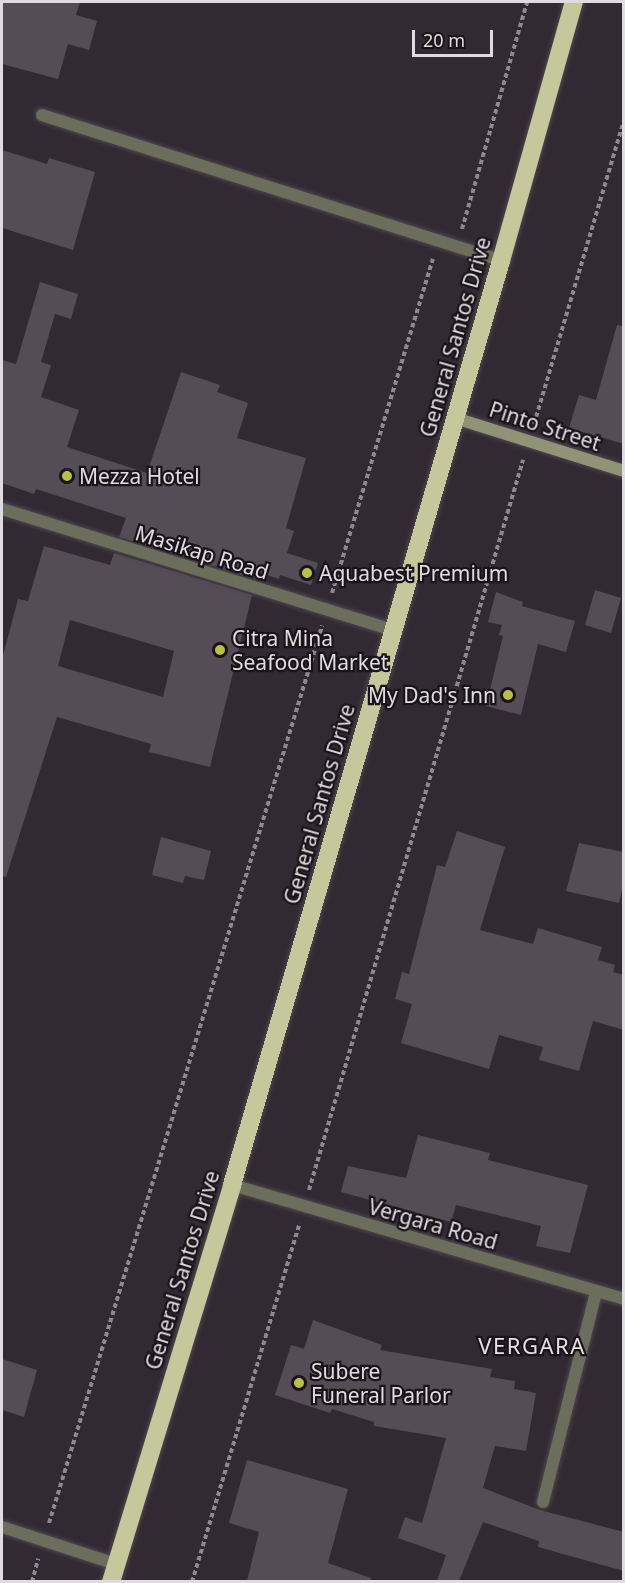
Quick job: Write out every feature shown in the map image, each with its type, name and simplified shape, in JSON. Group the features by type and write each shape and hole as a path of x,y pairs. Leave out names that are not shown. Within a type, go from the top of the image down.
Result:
{"highway":[{"name":"General Santos Drive","path":"111,1581 232,1185 501,261 574,2"}],"street":[{"path":"42,116 501,261"},
{"name":"Pinto Street","path":"455,418 624,471"},
{"name":"Masikap Road","path":"2,509 392,630"},
{"name":"Vergara Road","path":"232,1185 624,1299"},
{"path":"543,1502 596,1292"},
{"path":"2,1527 116,1564"}],"path":[{"path":"457,247 527,2"},
{"path":"192,1581 624,120"},
{"path":"32,1581 438,241"}],"building":[{"path":"2,2 80,2 76,15 97,21 89,50 68,44 58,79 2,64"},
{"path":"2,150 47,164 49,158 95,172 73,250 2,228"},
{"path":"40,282 78,294 71,319 55,314 41,362 51,365 41,397 79,410 67,447 147,473 181,372 220,385 217,392 248,403 237,438 306,458 286,528 294,531 287,553 318,563 311,585 280,575 279,579 258,572 256,579 119,537 126,518 36,489 34,494 2,483 2,360 16,364"},
{"path":"617,325 624,326 624,444 569,428 579,395 596,400"},
{"path":"44,546 110,565 114,553 252,595 210,767 149,752 151,744 57,717 6,877 2,876 2,659 18,599 28,601","holes":["70,620 174,651 163,697 58,666"]},
{"path":"595,590 621,598 611,633 585,625"},
{"path":"496,592 523,602 522,606 575,621 566,652 538,644 521,715 486,706 503,636 499,635 502,625 488,622"},
{"path":"457,831 505,847 480,930 533,944 538,928 602,947 598,960 615,965 613,972 624,975 624,1030 593,1021 579,1071 539,1060 543,1047 499,1035 489,1069 401,1043 412,1004 395,999 402,972 409,974 437,865 445,867"},
{"path":"161,837 211,851 204,880 185,876 183,883 152,875"},
{"path":"579,843 624,852 624,881 619,903 566,891"},
{"path":"418,1135 490,1153 488,1160 588,1185 570,1253 536,1246 541,1226 456,1205 451,1222 341,1192 348,1166 406,1178"},
{"path":"313,1320 382,1345 380,1350 492,1369 490,1377 515,1381 514,1389 536,1393 526,1451 495,1446 483,1488 540,1510 624,1532 624,1571 538,1547 539,1541 483,1522 459,1581 437,1581 446,1555 398,1538 405,1517 422,1523 446,1438 374,1426 374,1422 332,1409 330,1413 275,1395 291,1345 304,1349"},
{"path":"2,1359 37,1370 24,1417 2,1410"},
{"path":"247,1460 348,1489 328,1563 371,1578 370,1581 247,1581 259,1532 229,1523"}],"place":[{"name":"Mezza Hotel","path":"67,476"},
{"name":"Aquabest Premium","path":"307,573"},
{"name":"Citra Mina Seafood Market","path":"220,650"},
{"name":"My Dad's Inn","path":"508,695"},
{"name":"Subere Funeral Parlor","path":"299,1383"}],"district":[{"name":"VERGARA","path":"532,1346"}]}
